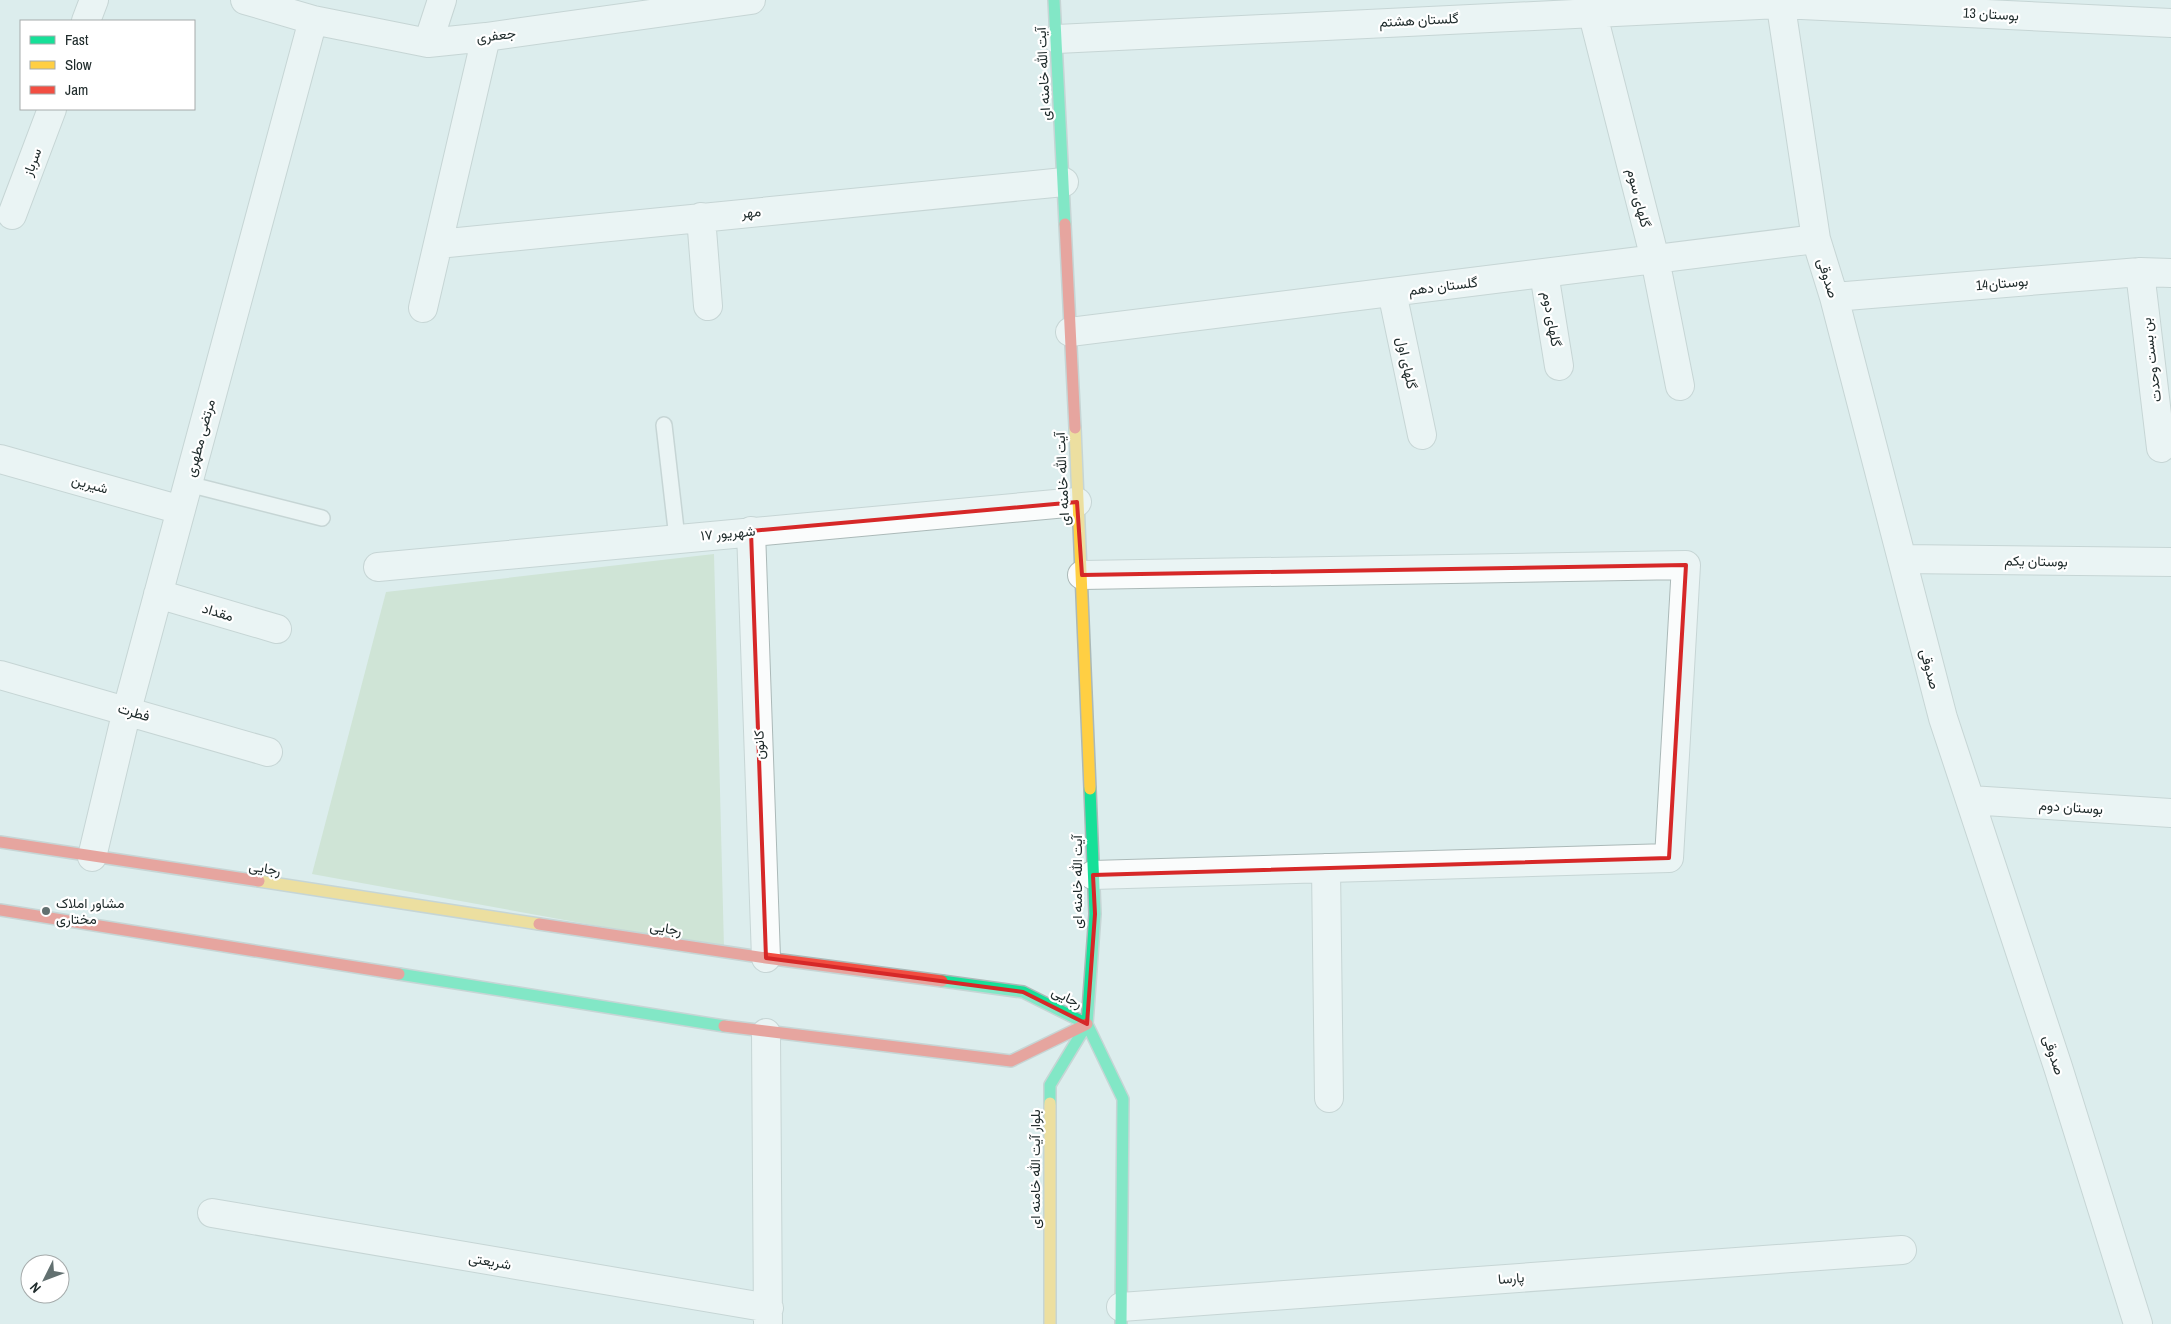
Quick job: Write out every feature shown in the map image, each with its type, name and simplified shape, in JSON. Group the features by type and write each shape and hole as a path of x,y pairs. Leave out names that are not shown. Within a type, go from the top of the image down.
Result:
{"street":[{"path":"86,20 94,0"},
{"name":"جعفری","path":"245,0 313,20 428,42 486,37 751,0"},
{"path":"428,42 442,0"},
{"name":"آیت الله خامنه ای","path":"1054,0 1082,575 1095,914 1090,956"},
{"name":"گلستان هشتم","path":"1056,38 1522,7 1592,11 1780,2"},
{"name":"بوستان 13","path":"1780,2 2171,23"},
{"name":"صدوقی","path":"1780,2 1816,239 1834,297 1943,718 2058,1067 2138,1324"},
{"name":"گلهای سوم","path":"1592,11 1655,259 1680,386"},
{"name":"مرتضی مطهری","path":"92,857 127,710 313,20"},
{"path":"423,308 486,37"},
{"name":"سرباز","path":"12,215 52,110"},
{"name":"مهر","path":"438,244 1064,182"},
{"path":"701,217 708,306"},
{"name":"گلستان دهم","path":"1070,332 1816,239"},
{"name":"بوستان14","path":"1834,297 2140,272 2171,273"},
{"name":"بن بست وحدت","path":"2140,272 2161,448"},
{"name":"گلهای دوم","path":"1544,273 1559,366"},
{"name":"گلهای اول","path":"1392,292 1422,435"},
{"name":"شیرین","path":"0,459 181,510"},
{"name":"۱۷ شهریور","path":"378,567 1077,502"},
{"name":"کانون","path":"751,531 766,958"},
{"name":"بوستان یکم","path":"1902,559 2171,562"},
{"path":"1082,575 1686,565 1669,858 1093,875"},
{"name":"مقداد","path":"158,594 277,629"},
{"name":"فطرت","path":"0,675 268,752"},
{"name":"بوستان دوم","path":"1970,800 2171,813"},
{"name":"رجایی","path":"0,842 766,958 1023,992 1087,1024"},
{"path":"1326,868 1329,1098"},
{"name":"رجایی","path":"0,910 766,1033 1011,1061 1087,1024"},
{"name":"بلوار آیت الله خامنه ای","path":"1090,956 1087,1024 1123,1099 1121,1315"},
{"name":"بلوار آیت الله خامنه ای","path":"1050,1324 1050,1085 1087,1024"},
{"path":"766,1033 768,1316"},
{"name":"شریعتی","path":"212,1213 768,1316"},
{"name":"پارسا","path":"1121,1315 1902,1250"}],"lane":[{"path":"664,425 677,538"},
{"path":"188,484 322,518"}],"highlighted area":[{"path":"1077,502 1082,575 1686,565 1669,858 1093,875 1095,914 1087,1024 1023,992 766,958 751,531"}],"green space":[{"path":"714,554 724,949 312,874 386,592"}],"traffic: fast":[{"path":"1054,0 1065,224"},
{"path":"1050,1103 1050,1085 1087,1024 1095,914 1090,789"},
{"path":"399,974 724,1026"},
{"path":"942,981 1023,992 1087,1024"},
{"path":"1087,1024 1123,1099 1121,1324"}],"traffic: slow":[{"path":"1075,428 1090,789"},
{"path":"259,881 539,924"},
{"path":"1050,1103 1050,1324"}],"traffic: jam":[{"path":"1065,224 1075,428"},
{"path":"0,842 259,881"},
{"path":"0,910 399,974"},
{"path":"539,924 766,958 942,981"},
{"path":"724,1026 1011,1061 1087,1024"}],"place":[{"name":"مشاور املاک مختاری","path":"46,911"}]}
